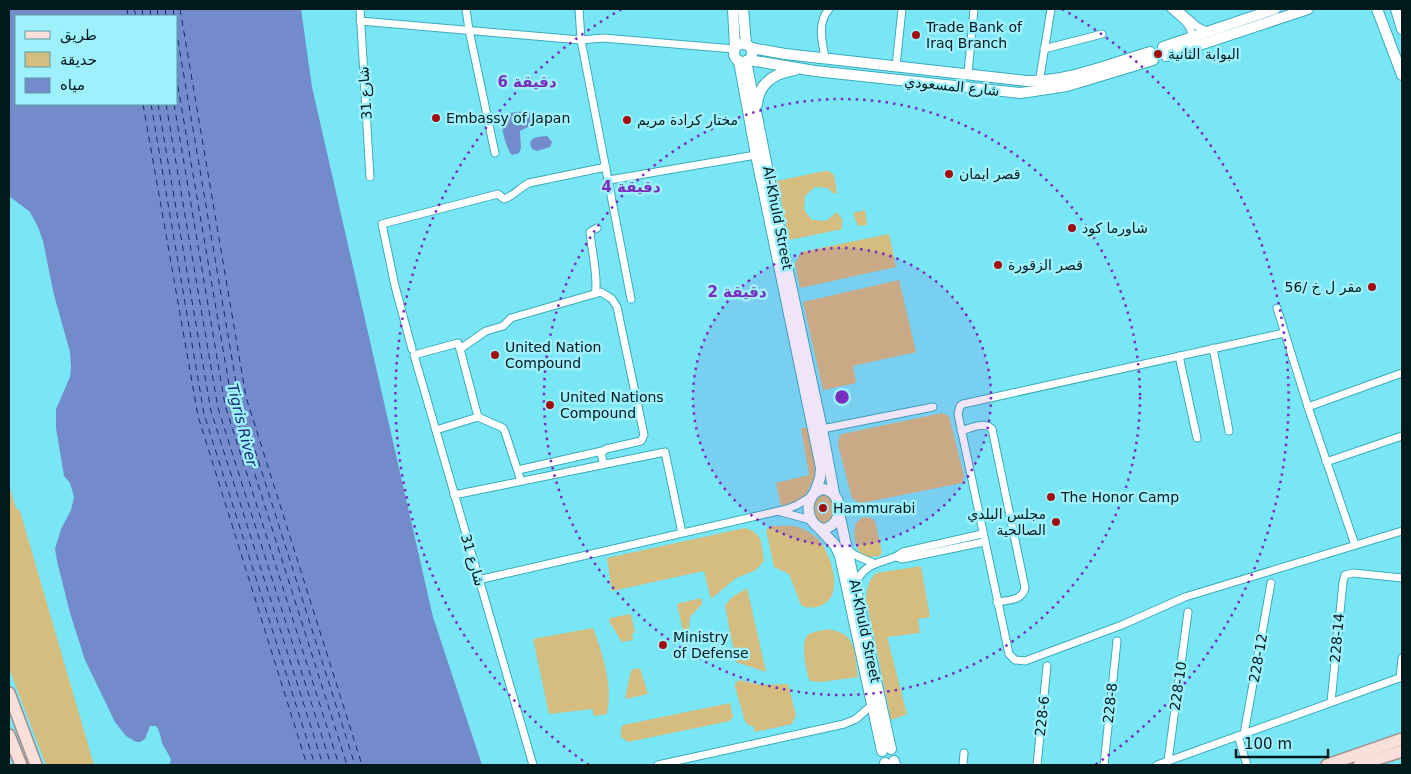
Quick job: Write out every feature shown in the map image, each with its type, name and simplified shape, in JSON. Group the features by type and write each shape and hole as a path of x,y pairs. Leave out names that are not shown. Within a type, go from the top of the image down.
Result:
{"main road":[{"name":"Al-Khuld Street","path":"733,9 756,155 821,468 820,478 814,494"},
{"path":"743,9 748,46 752,54 740,55 740,44 748,46"},
{"path":"1274,9 1192,38 1164,52 1308,9"},
{"path":"1377,9 1402,75"},
{"path":"1396,9 1402,29"},
{"name":"شارع المسعودي","path":"748,46 824,58 968,73 1017,80 1039,86"},
{"name":"Al-Khuld Street","path":"740,55 757,110 783,248 834,493"},
{"name":"شارع المسعودي","path":"740,55 802,69 1021,93 1074,76 1151,56"},
{"path":"757,110 761,89 770,78 786,71 802,69"},
{"path":"824,489 834,493 839,504 839,513 836,522 831,527 824,528 815,524 808,507 814,494 824,489"},
{"name":"Al-Khuld Street","path":"815,524 835,545 840,556 859,628 887,750 872,705 859,628 855,583 839,513"},
{"path":"9,693 36,765"},
{"path":"9,735 21,765"},
{"path":"1327,765 1402,739"},
{"path":"1359,765 1402,751"}],"street":[{"name":"شارع 31","path":"360,9 370,177"},
{"path":"466,9 494,153"},
{"path":"579,9 581,40 631,299"},
{"path":"824,58 821,26 823,16 828,9"},
{"path":"896,66 902,9"},
{"path":"968,73 974,9"},
{"path":"1039,86 1050,9"},
{"path":"1171,9 1191,28 1192,38"},
{"path":"1177,9 1198,27 1209,32"},
{"path":"360,21 581,40 603,38 740,55"},
{"path":"1044,50 1102,34"},
{"path":"609,180 756,155"},
{"name":"شارع 31","path":"533,765 413,352 395,286 382,224 498,194 504,199 512,196 529,183 606,167"},
{"path":"595,294 597,288 590,232 597,228"},
{"path":"460,350 486,331 503,326 511,318 601,292 612,298 617,307 644,435 641,441 518,470"},
{"path":"1278,308 1284,333 1308,407 1355,545"},
{"path":"1284,333 960,406 958,411 961,430 1009,654 1015,660 1022,661 1122,625 1185,597 1402,531"},
{"path":"413,352 458,343 478,417"},
{"path":"1213,348 1229,431"},
{"path":"1179,356 1197,438"},
{"path":"1308,407 1402,373"},
{"path":"822,429 933,407"},
{"path":"436,430 478,417 503,428 522,481"},
{"path":"961,430 987,425 992,429 994,438 1025,588 1020,597 997,602"},
{"path":"1326,462 1402,436"},
{"path":"602,451 601,455 604,464"},
{"path":"454,495 665,452 682,533"},
{"path":"478,580 792,508 814,494"},
{"path":"776,512 790,513 815,524"},
{"path":"855,583 867,568 874,563 896,557 903,552 982,534"},
{"path":"896,557 902,559 984,542"},
{"path":"847,549 874,563"},
{"name":"228-14","path":"1331,702 1345,575 1353,573 1402,578"},
{"name":"228-12","path":"1241,735 1271,583"},
{"name":"228-10","path":"1168,761 1188,612"},
{"name":"228-8","path":"1104,765 1117,641"},
{"path":"1157,765 1401,678 1402,658"},
{"name":"228-6","path":"1037,765 1048,666"},
{"path":"658,765 844,724 856,719 872,705"},
{"path":"1241,735 1247,765"},
{"path":"963,765 964,753"}],"green space":[{"path":"829,171 834,175 837,193 834,194 828,188 815,187 805,196 804,210 812,220 826,221 837,212 842,219 842,229 789,240 777,181"},
{"path":"865,210 867,225 858,226 853,213"},
{"path":"889,234 896,267 800,288 795,264 801,252"},
{"path":"899,280 916,352 853,366 856,383 823,390 803,302"},
{"path":"942,413 949,416 964,476 962,483 862,503 852,498 838,445 839,437 842,434"},
{"path":"801,428 807,428 816,470 814,478 806,494 796,502 781,506 776,483 809,475"},
{"path":"9,485 16,508 20,511 94,765 46,765 9,668"},
{"path":"822,492 835,500 835,517 824,525 813,518 811,504"},
{"path":"865,517 875,521 882,552 880,556 864,556 860,553 855,542 856,523"},
{"path":"771,526 800,528 816,537 823,546 832,566 834,577 834,587 826,603 812,608 801,605 789,574 774,567 766,530"},
{"path":"745,528 759,536 764,561 756,570 736,578 711,599 704,571 612,591 607,558"},
{"path":"921,566 930,617 918,619 920,633 887,637 907,714 891,720 866,599 867,588 876,573"},
{"path":"747,588 766,672 736,662 725,606 731,598"},
{"path":"701,598 702,604 690,617 689,630 683,631 677,604"},
{"path":"631,614 635,633 632,633 633,640 622,642 609,621 610,618"},
{"path":"593,628 608,681 609,703 607,714 594,716 592,709 549,714 533,639"},
{"path":"827,629 844,635 853,646 858,677 821,682 810,681 804,657 804,643 808,635"},
{"path":"640,668 648,694 625,699 631,670"},
{"path":"739,680 761,685 788,684 796,715 792,724 755,732 753,726 748,725 745,721 735,687"},
{"path":"730,703 733,717 730,721 628,742 621,737 623,725"}],"water":[{"name":"Tigris River","path":"9,9 301,9 312,87 433,617 482,765 169,765 171,760 156,726 150,726 145,739 140,742 136,742 126,736 115,722 85,660 70,613 57,561 55,549 61,529 71,510 74,497 70,483 64,476 56,428 56,409 70,377 70,352 54,295 43,241 30,212 9,196"},
{"path":"525,111 532,114 533,122 532,125 520,131 521,148 519,153 512,155 504,137 502,121 507,115"},
{"path":"547,136 552,142 550,147 537,151 532,149 530,144 532,140 536,137"}],"ferry route":[{"path":"127,9 128,15"},
{"path":"134,9 136,15"},
{"path":"142,9 143,15"},
{"path":"150,9 151,15"},
{"path":"157,9 158,15"},
{"path":"165,9 166,15"},
{"path":"173,9 174,15"},
{"path":"180,9 246,397 362,765"},
{"path":"178,41 239,400 355,765"},
{"path":"178,87 232,402 347,765"},
{"path":"143,105 198,416 307,765"},
{"path":"151,105 204,414 315,765"},
{"path":"158,105 211,411 323,765"},
{"path":"166,105 218,408 331,765"},
{"path":"174,105 225,405 339,765"}],"place":[{"name":"Trade Bank of Iraq Branch","path":"916,35"},
{"name":"البوابة الثانية","path":"1158,54"},
{"name":"Embassy of Japan","path":"436,118"},
{"name":"مختار كرادة مريم","path":"627,120"},
{"name":"قصر ايمان","path":"949,174"},
{"name":"شاورما كود","path":"1072,228"},
{"name":"قصر الزقورة","path":"998,265"},
{"name":"مقر ل خ /56","path":"1372,287"},
{"name":"United Nation Compound","path":"495,355"},
{"name":"United Nations Compound","path":"550,405"},
{"name":"The Honor Camp","path":"1051,497"},
{"name":"Hammurabi","path":"823,508"},
{"name":"مجلس البلدي الصالحية","path":"1056,522"},
{"name":"Ministry of Defense","path":"663,645"}]}
